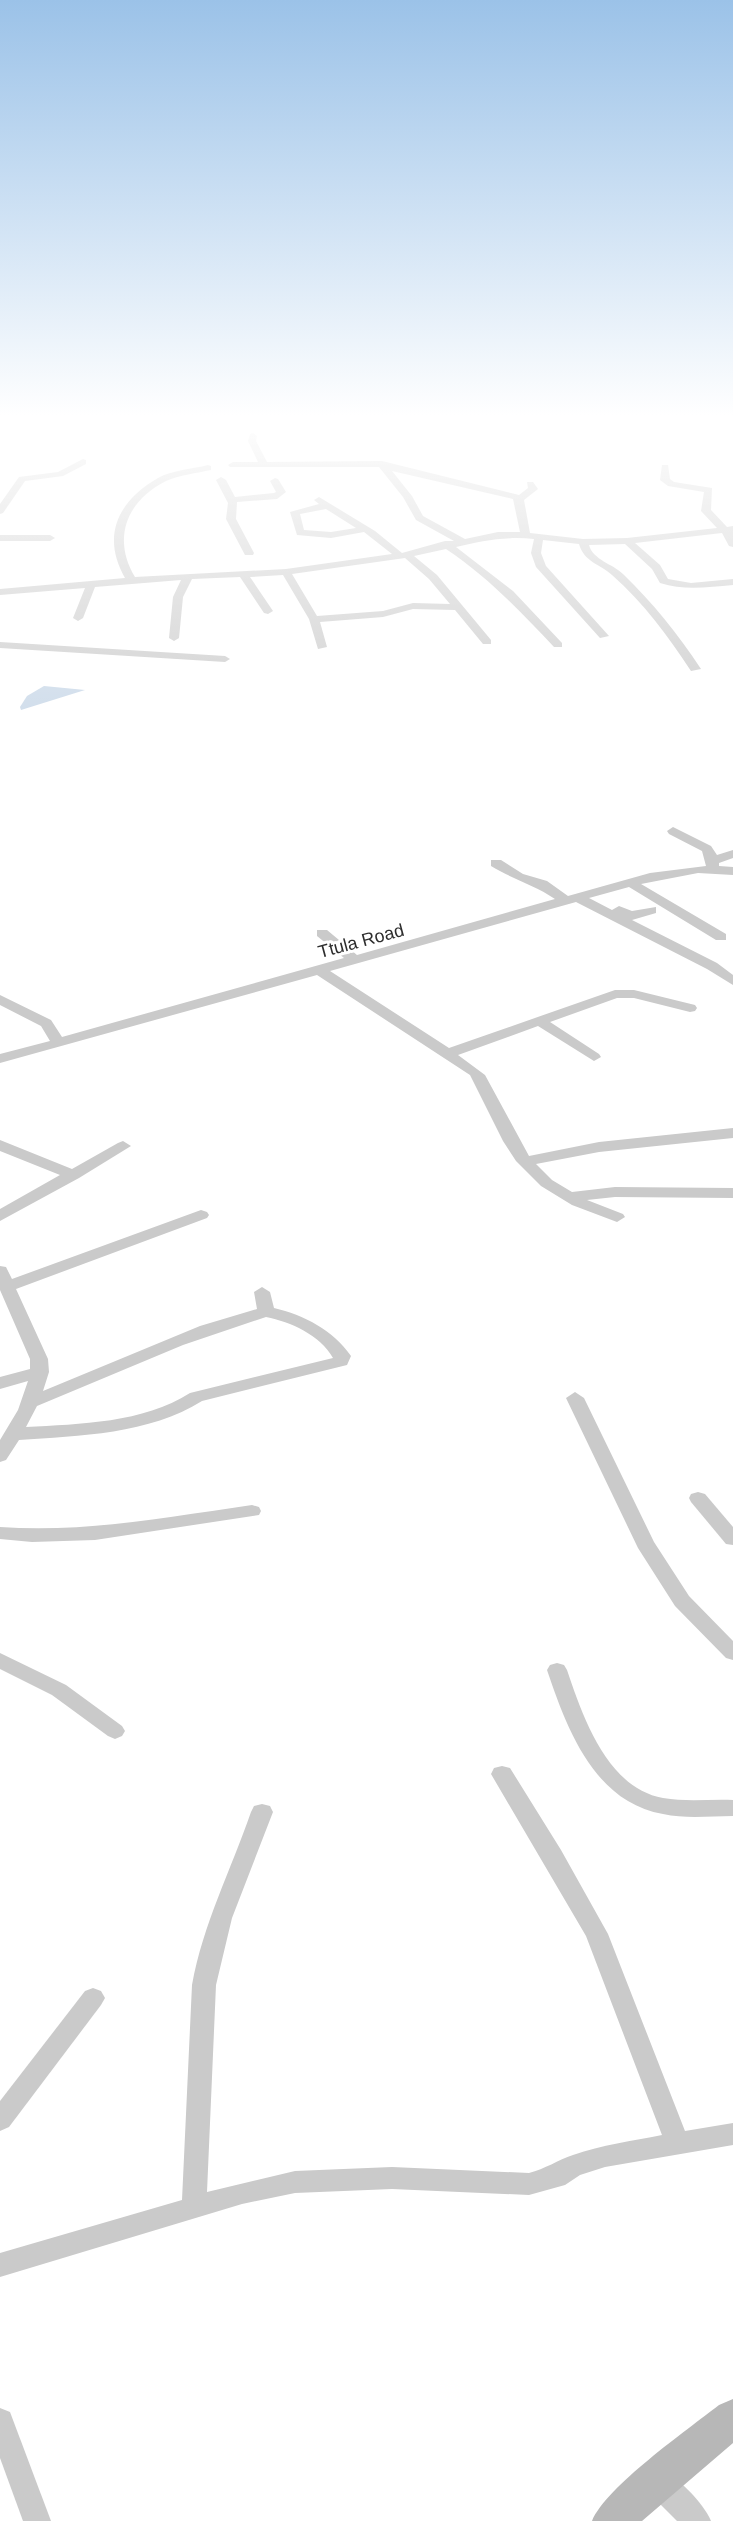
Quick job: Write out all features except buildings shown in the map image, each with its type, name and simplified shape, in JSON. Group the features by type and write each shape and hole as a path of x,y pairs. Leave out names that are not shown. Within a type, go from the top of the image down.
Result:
{"street":[{"path":"119,534 121,562 132,581"},
{"path":"239,534 249,552"},
{"path":"308,534 334,534"},
{"path":"372,534 433,577 487,642"},
{"path":"447,534 461,541"},
{"path":"0,592 188,576 286,572 404,555 445,544 498,535 539,536 583,542 627,541 695,534"},
{"path":"539,536 536,553 542,567 604,636"},
{"path":"0,538 50,538"},
{"path":"627,541 656,567 664,580 670,583 691,586 733,582"},
{"path":"583,542 592,559 612,569 666,624 695,669"},
{"path":"445,544 475,564 509,593 558,645"},
{"path":"286,572 314,619 322,647"},
{"path":"243,574 268,611"},
{"path":"174,638 178,597 188,576"},
{"path":"78,618 91,585"},
{"path":"314,619 383,614 414,606 457,607"},
{"path":"0,645 225,659"},
{"path":"673,831 706,849 713,865 733,854"},
{"path":"496,863 518,877 542,884 712,966 733,981"},
{"name":"Ttula Road","path":"0,1059 57,1041 356,961 631,883 713,865 733,871"},
{"path":"631,883 721,937"},
{"path":"595,893 629,916 651,910"},
{"path":"322,933 356,961"},
{"path":"321,970 449,1053 485,1083 503,1126 525,1161 543,1182 569,1197 617,1217"},
{"path":"449,1053 615,994 634,994 690,1008"},
{"path":"0,999 45,1023 57,1041"},
{"path":"541,1022 594,1057"},
{"path":"525,1161 598,1147 733,1133"},
{"path":"0,1145 73,1175"},
{"path":"0,1216 123,1146"},
{"path":"569,1197 603,1193 733,1193"},
{"path":"0,1456 31,1402 40,1372 39,1359 4,1279 201,1215"},
{"path":"262,1292 266,1312"},
{"path":"13,1434 67,1431 126,1421 185,1406 196,1397 340,1361 342,1356 318,1332 295,1320 266,1312 187,1338 85,1383 31,1402"},
{"path":"0,1383 40,1372"},
{"path":"575,1398 645,1543 682,1602 733,1653"},
{"path":"698,1498 733,1539"},
{"path":"0,1533 57,1536 98,1533 252,1511"},
{"path":"0,1660 59,1690 115,1731"},
{"path":"557,1670 584,1740 622,1786 656,1805 733,1808"},
{"path":"502,1774 553,1856 597,1934 677,2142"},
{"path":"194,2207 204,1995 208,1957 224,1908 262,1812"},
{"path":"0,2120 93,1998"},
{"path":"0,2265 253,2191 320,2180 392,2178 508,2185 529,2184 556,2177 573,2166 605,2156 733,2134"},
{"path":"612,2521 657,2480 733,2418"},
{"path":"0,2421 36,2520"},
{"path":"657,2480 697,2521"}],"water":[{"path":"44,686 85,690 21,710 20,707 27,696"}]}
